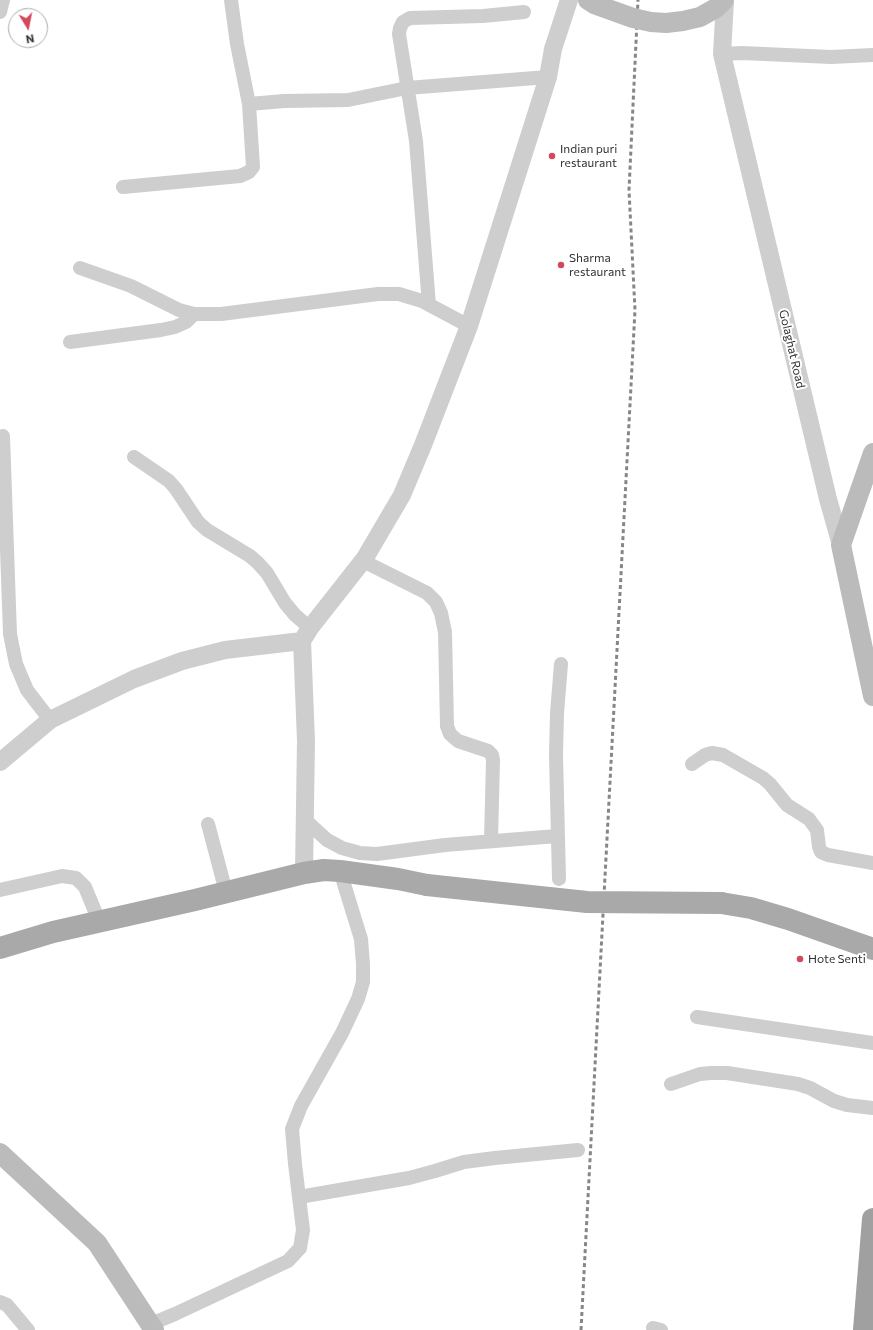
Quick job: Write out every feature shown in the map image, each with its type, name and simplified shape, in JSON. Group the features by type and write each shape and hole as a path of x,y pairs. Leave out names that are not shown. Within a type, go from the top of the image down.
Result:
{"highway":[{"path":"864,1330 873,1219"}],"main road":[{"path":"588,0 633,18 651,22 666,23 683,21 700,16 716,8 724,0"},
{"path":"841,545 873,453"},
{"name":"Golaghat Road","path":"841,545 873,696"},
{"path":"0,948 53,932 98,921 304,873 324,870 398,879 427,885 587,902 721,903 751,908 788,919 873,949"},
{"path":"0,1153 97,1243 152,1327"}],"street":[{"path":"0,12 3,0"},
{"path":"123,187 240,176 249,172 253,167 249,104 237,44 231,0"},
{"path":"0,762 50,720 134,679 182,661 225,650 306,634 363,561 402,495 435,416 469,326 548,77 552,49 569,0"},
{"name":"Golaghat Road","path":"724,0 722,54 826,492 841,545"},
{"path":"429,305 416,141 399,34 400,28 403,22 410,18 483,16 524,12"},
{"path":"722,54 742,53 831,58 873,55"},
{"path":"249,104 348,100 408,88 548,77"},
{"path":"80,268 131,286 179,310 194,314 221,314 378,294 399,294 422,301 469,326"},
{"path":"70,342 175,327 186,322 194,314"},
{"path":"3,436 10,634 16,664 27,690 50,720"},
{"path":"134,457 169,480 198,522 207,530 250,556 258,563 267,573 306,634 304,873"},
{"path":"363,561 427,593 436,602 441,613 445,645 447,726 450,734 458,741 488,751 492,755 491,841"},
{"path":"558,879 556,793 557,720 561,664"},
{"path":"692,764 705,755 712,753 723,755 763,778 770,784 787,805 809,819 817,830 821,852 828,855 873,863"},
{"path":"304,819 327,840 342,848 360,853 377,854 445,845 557,836"},
{"path":"208,824 226,892"},
{"path":"152,1327 175,1314 288,1261 300,1248 303,1230 292,1129 301,1106 342,1033 358,999 363,982 361,939 340,871"},
{"path":"0,890 62,876 76,878 85,887 98,921"},
{"path":"696,1017 873,1043"},
{"path":"671,1084 700,1074 727,1073 798,1084 810,1088 834,1101 847,1105 873,1108"},
{"path":"299,1197 409,1178 464,1162 578,1150"},
{"path":"0,1302 7,1305 28,1330"}],"railway":[{"path":"581,1330 635,310 629,190 638,0"}],"place":[{"name":"Indian puri restaurant","path":"552,156"},
{"name":"Sharma restaurant","path":"561,265"},
{"name":"Hote Senti","path":"800,959"}]}
